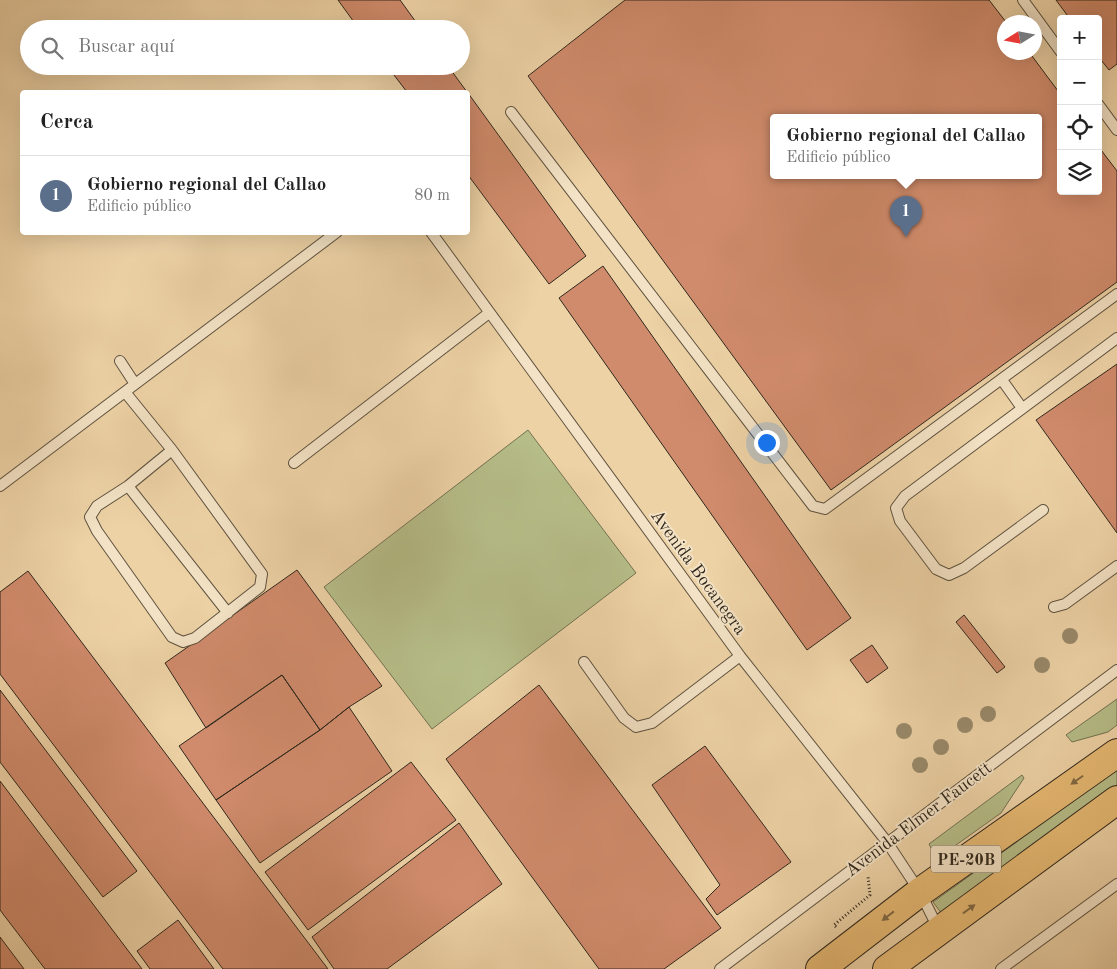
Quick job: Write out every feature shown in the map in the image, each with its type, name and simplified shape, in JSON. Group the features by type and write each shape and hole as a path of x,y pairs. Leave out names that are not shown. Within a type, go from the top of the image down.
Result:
{"highway":[{"name":"PE-20B","path":"820,969 920,892 1117,753"},
{"name":"PE-20B","path":"888,969 1117,800"}],"lane":[{"path":"1023,0 1057,47"},
{"path":"1099,105 1117,130"},
{"path":"511,112 813,506 825,509 1117,294"},
{"path":"0,486 332,235"},
{"name":"Avenida Bocanegra","path":"433,235 740,656 887,842 920,892 939,931"},
{"path":"294,462 489,312"},
{"path":"1043,510 964,568 949,575 936,569 900,521 896,508 905,496 1117,338"},
{"path":"120,361 135,384"},
{"path":"1002,380 1022,408"},
{"path":"125,392 172,450 262,574 260,587 195,638 183,642 172,637 97,531 90,517 97,506 128,486 172,450"},
{"path":"128,486 228,613"},
{"path":"1054,607 1065,604 1117,566"},
{"path":"584,662 624,718 636,727 652,723 740,656"},
{"name":"Avenida Elmer Faucett","path":"720,969 1117,670"},
{"path":"1001,969 1117,884"}],"path":[{"path":"850,945 834,925 870,895 866,858"}],"green space":[{"path":"528,430 636,573 432,729 324,587"},
{"path":"1117,699 1117,725 1108,732 1072,742 1066,735"},
{"path":"1117,770 1117,785 942,914 933,902"},
{"path":"1022,775 1024,778 1001,813 949,850 932,850 929,844"}],"building":[{"path":"338,0 400,0 414,20 352,20"},
{"path":"625,0 989,0 1001,15 997,15 997,60 1035,60 1057,90 1057,195 1102,195 1102,151 1117,171 1117,282 831,490 528,76"},
{"path":"1056,0 1117,0 1117,64 1109,70 1102,61 1102,15 1067,15"},
{"path":"394,75 455,75 466,90 405,90"},
{"path":"470,96 586,256 549,284 470,178"},
{"path":"603,266 851,618 807,650 559,298"},
{"path":"1117,364 1117,533 1036,420"},
{"path":"297,570 382,686 349,707 320,730 282,675 206,728 165,663"},
{"path":"28,571 328,969 223,969 0,674 0,592"},
{"path":"964,615 1005,667 997,673 956,622"},
{"path":"872,645 888,668 867,683 850,660"},
{"path":"282,675 320,730 216,800 179,746"},
{"path":"539,685 721,928 664,969 599,969 446,759"},
{"path":"0,690 137,871 103,897 0,762"},
{"path":"349,707 392,771 260,863 216,800 320,730"},
{"path":"705,746 791,862 717,915 706,899 720,885 652,785"},
{"path":"411,762 456,820 308,930 265,872"},
{"path":"0,781 142,969 45,969 0,910"},
{"path":"459,823 502,884 387,969 334,969 312,937"},
{"path":"178,920 214,969 150,969 137,951"},
{"path":"0,937 24,969 0,969"}],"place":[{"name":"Gobierno regional del Callao","path":"906,237"}]}
